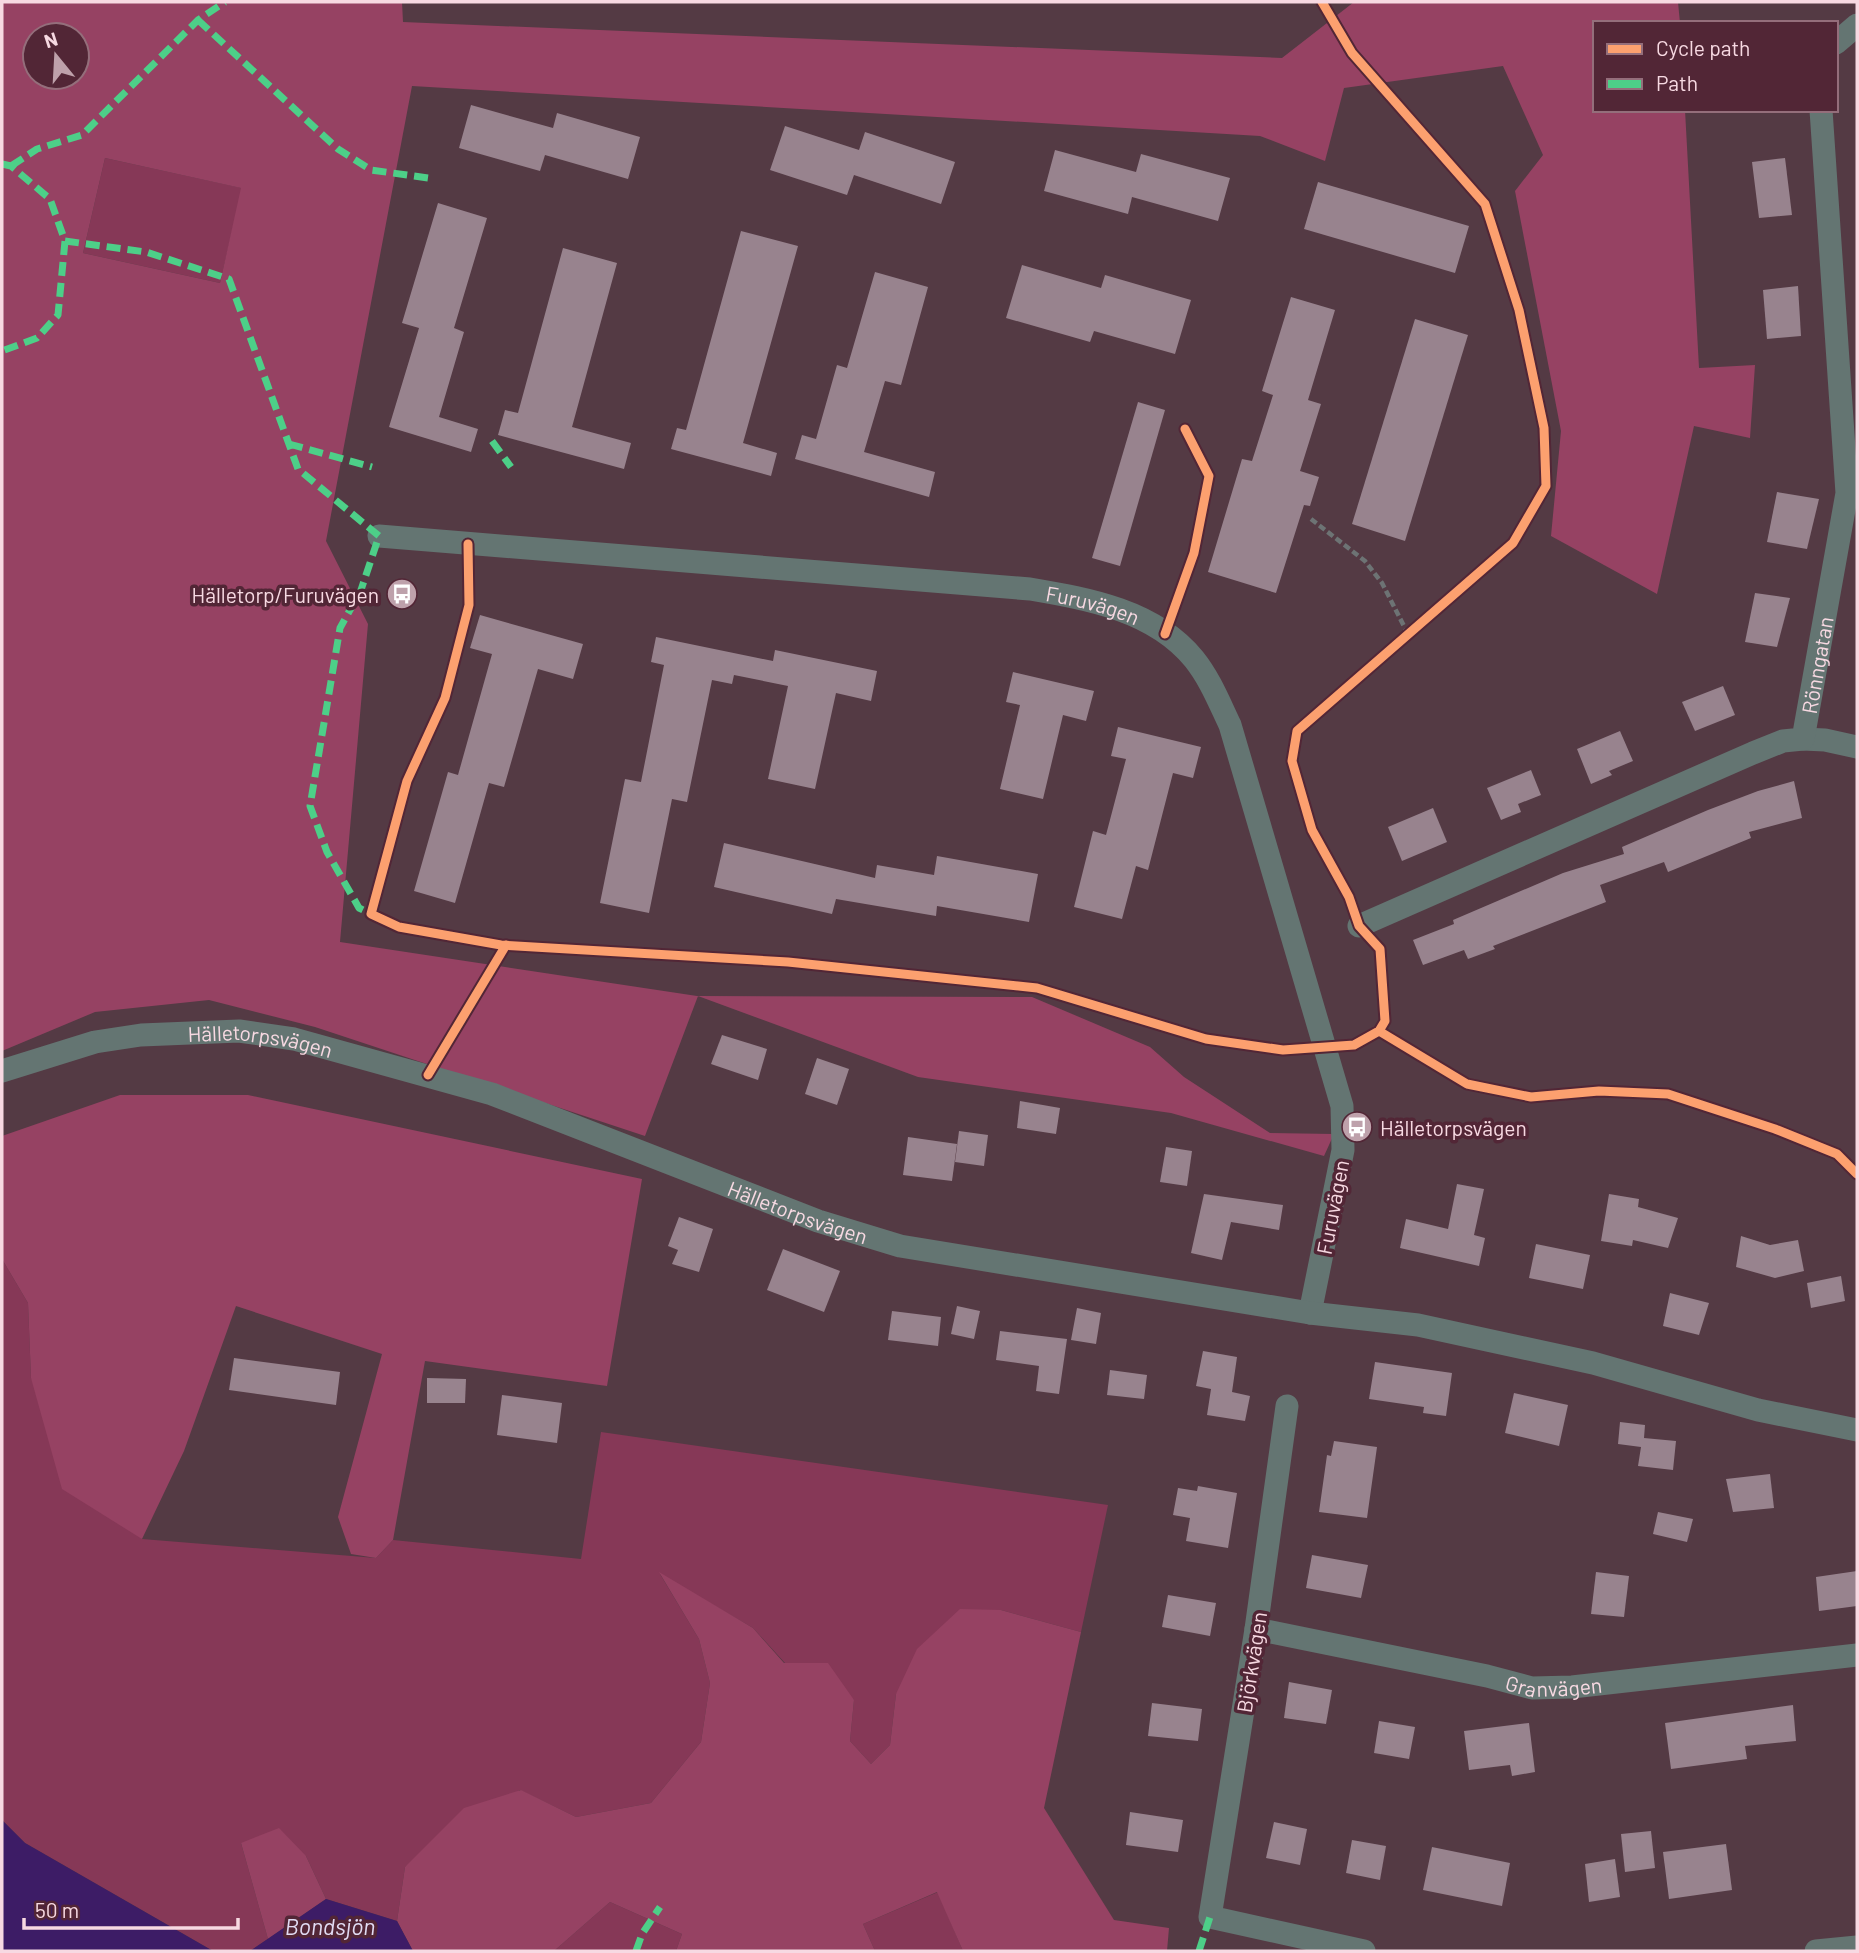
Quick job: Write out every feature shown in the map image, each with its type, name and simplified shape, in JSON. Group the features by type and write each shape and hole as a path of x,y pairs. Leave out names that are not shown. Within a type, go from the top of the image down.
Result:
{"street":[{"path":"1838,41 1857,25"},
{"name":"Rönngatan","path":"1359,926 1753,753 1783,741 1803,739 1847,493 1821,112"},
{"name":"Furuvägen","path":"379,536 607,557 1030,589 1089,600 1129,613 1165,634 1193,658 1213,688 1230,725 1342,1106 1343,1150 1310,1313"},
{"path":"1803,739 1825,740 1857,747"},
{"name":"Hälletorpsvägen","path":"2,1071 95,1042 141,1035 239,1031 293,1039 492,1094 818,1221 900,1246 1310,1313 1418,1325 1512,1344 1758,1410 1857,1430"},
{"name":"Björkvägen","path":"1287,1406 1256,1629 1210,1917 1364,1951"},
{"name":"Granvägen","path":"1256,1629 1487,1676 1532,1688 1572,1687 1857,1655"},
{"path":"1816,1951 1857,1947"}],"path":[{"path":"1311,519 1365,561 1381,583 1408,634"},
{"path":"1398,643 1419,625"}],"shaded area":[{"path":"2,2 402,2 403,22 1282,58 1354,2 1678,2 1680,21 1593,21 1593,112 1685,112 1699,368 1755,365 1750,438 1694,426 1657,594 1551,536 1561,431 1515,191 1543,155 1503,66 1344,88 1325,161 1260,136 412,86 326,541 368,624 340,942 698,996 645,1136 315,1027 209,1000 95,1012 2,1051","holes":["105,158 241,188 220,283 83,253"]},
{"path":"105,158 242,188 220,283 83,253"},
{"path":"698,996 1032,997 1150,1047 1184,1077 1270,1133 1334,1134 1324,1156 1171,1113 918,1077"},
{"path":"120,1095 248,1095 642,1179 607,1386 425,1361 393,1540 376,1558 351,1554 338,1517 382,1354 236,1306 184,1451 142,1539 62,1489 31,1378 28,1303 2,1259 2,1136"},
{"path":"2,1259 28,1303 31,1378 142,1539 376,1558 393,1540 581,1559 601,1432 1108,1505 1081,1632 1001,1610 896,1694 890,1745 871,1764 850,1741 854,1700 785,1663 753,1628 660,1574 699,1639 710,1683 701,1742 651,1803 576,1817 520,1790 405,1867 397,1921 326,1899 306,1856 241,1843 268,1939 250,1951 213,1951 25,1843 2,1820"},
{"path":"659,1572 753,1628 784,1663 828,1663 854,1700 850,1741 871,1764 890,1745 896,1694 917,1649 960,1609 1001,1610 1081,1632 1044,1808 1114,1920 1169,1928 1167,1951 963,1951 937,1892 863,1924 875,1951 676,1951 682,1934 610,1902 554,1951 413,1951 397,1921 405,1867 464,1808 521,1790 576,1817 651,1803 701,1742 710,1683 699,1639"},
{"path":"279,1828 306,1856 326,1899 268,1939 241,1843"},
{"path":"938,1892 963,1951 875,1951 863,1924"},
{"path":"610,1902 682,1934 676,1951 554,1951"}],"water":[{"path":"2,1820 25,1843 213,1951 2,1951"},
{"name":"Bondsjön","path":"326,1899 397,1921 413,1951 250,1951"}],"building":[{"path":"471,105 553,128 557,113 640,137 628,179 545,155 540,171 459,148"},
{"path":"785,126 859,150 865,132 955,162 941,204 854,175 847,195 770,170"},
{"path":"1055,150 1136,172 1141,154 1230,178 1218,221 1132,197 1128,214 1044,191"},
{"path":"1785,158 1792,215 1759,218 1752,162"},
{"path":"1318,182 1469,226 1455,273 1304,229"},
{"path":"438,203 487,218 454,328 464,332 439,417 478,429 471,452 389,427 419,328 402,323"},
{"path":"741,231 798,246 743,443 777,453 771,476 671,449 677,428 686,430"},
{"path":"563,248 617,263 572,427 631,443 624,469 498,435 505,410 518,413"},
{"path":"1022,265 1101,288 1105,275 1191,300 1175,354 1094,331 1090,342 1006,318"},
{"path":"875,272 928,287 901,385 885,381 864,452 935,472 929,497 795,459 802,435 816,439 837,365 847,368"},
{"path":"1798,286 1801,336 1767,339 1763,290"},
{"path":"1291,297 1335,310 1308,400 1321,404 1300,471 1319,477 1310,506 1304,505 1276,593 1208,572 1242,459 1252,461 1273,395 1262,391"},
{"path":"1415,319 1468,335 1405,541 1352,524"},
{"path":"1138,402 1165,410 1120,566 1092,558"},
{"path":"1777,492 1819,499 1807,549 1767,542"},
{"path":"1755,593 1790,598 1777,647 1745,642"},
{"path":"480,615 583,644 573,679 538,669 504,787 489,783 455,903 414,891 448,772 458,775 492,654 470,648"},
{"path":"656,637 773,661 775,650 877,671 871,701 836,693 815,789 768,779 788,686 734,675 732,684 712,680 687,802 672,799 649,913 600,903 625,779 641,782 664,665 651,662"},
{"path":"1013,672 1094,691 1086,721 1063,715 1043,799 1000,789 1020,705 1006,702"},
{"path":"1723,686 1735,715 1695,731 1682,702"},
{"path":"1118,727 1201,747 1193,778 1173,773 1148,870 1136,866 1122,919 1074,907 1093,831 1106,835 1126,759 1111,756"},
{"path":"1620,731 1633,761 1609,771 1612,775 1591,784 1577,749"},
{"path":"1531,770 1541,795 1518,804 1521,812 1501,820 1487,788"},
{"path":"1794,781 1802,818 1749,832 1751,838 1668,872 1664,862 1600,885 1606,902 1493,946 1495,949 1468,959 1464,950 1423,965 1413,940 1454,924 1453,920 1563,873 1624,854 1622,847 1708,810"},
{"path":"1433,808 1447,842 1402,861 1388,827"},
{"path":"724,843 875,878 877,865 934,875 937,856 1038,874 1029,922 937,906 936,916 836,899 832,914 714,887"},
{"path":"722,1035 767,1049 758,1080 711,1064"},
{"path":"817,1058 849,1069 837,1105 805,1094"},
{"path":"1020,1101 1060,1108 1056,1134 1017,1128"},
{"path":"959,1131 988,1135 984,1166 955,1162"},
{"path":"908,1137 957,1144 952,1181 903,1175"},
{"path":"1166,1147 1192,1151 1187,1186 1160,1182"},
{"path":"1457,1184 1484,1189 1474,1235 1485,1238 1479,1266 1400,1248 1406,1219 1448,1229"},
{"path":"1204,1194 1283,1205 1279,1230 1231,1222 1222,1260 1191,1253"},
{"path":"1609,1194 1639,1199 1638,1207 1678,1218 1668,1248 1633,1240 1632,1246 1601,1241"},
{"path":"679,1217 713,1229 699,1272 672,1264 678,1250 668,1246"},
{"path":"1741,1236 1770,1245 1798,1240 1804,1271 1775,1278 1736,1267"},
{"path":"1536,1244 1590,1255 1583,1289 1529,1278"},
{"path":"783,1249 840,1271 824,1312 767,1290"},
{"path":"1841,1276 1845,1301 1811,1308 1807,1283"},
{"path":"1670,1293 1709,1303 1699,1335 1663,1326"},
{"path":"957,1306 980,1311 974,1339 951,1334"},
{"path":"1077,1308 1101,1313 1096,1344 1071,1340"},
{"path":"892,1311 941,1317 938,1346 888,1340"},
{"path":"1000,1331 1067,1339 1059,1394 1036,1391 1039,1366 996,1360"},
{"path":"1203,1351 1237,1357 1232,1392 1250,1396 1245,1421 1207,1415 1211,1389 1196,1386"},
{"path":"234,1358 340,1372 336,1405 229,1390"},
{"path":"1375,1362 1452,1373 1446,1416 1423,1413 1424,1407 1369,1399"},
{"path":"1110,1370 1147,1375 1144,1399 1107,1395"},
{"path":"427,1378 466,1379 465,1403 427,1403"},
{"path":"1514,1393 1568,1405 1559,1446 1505,1433"},
{"path":"502,1395 562,1403 557,1443 497,1435"},
{"path":"1620,1422 1645,1425 1644,1438 1676,1441 1673,1470 1638,1466 1641,1447 1618,1444"},
{"path":"1334,1441 1377,1447 1367,1518 1319,1512 1327,1455 1331,1456"},
{"path":"1770,1474 1774,1508 1733,1512 1726,1479"},
{"path":"1198,1486 1237,1493 1228,1548 1186,1541 1190,1518 1173,1515 1178,1488 1197,1491"},
{"path":"1658,1512 1693,1519 1687,1542 1653,1534"},
{"path":"1312,1555 1368,1565 1361,1598 1306,1588"},
{"path":"1857,1571 1857,1606 1819,1611 1816,1577"},
{"path":"1596,1572 1629,1576 1624,1617 1591,1614"},
{"path":"1168,1595 1216,1603 1210,1636 1162,1627"},
{"path":"1289,1682 1332,1690 1326,1724 1284,1718"},
{"path":"1152,1703 1202,1709 1198,1741 1148,1736"},
{"path":"1793,1705 1796,1741 1745,1746 1747,1759 1671,1769 1665,1723"},
{"path":"1379,1721 1415,1727 1409,1759 1374,1753"},
{"path":"1529,1723 1535,1772 1512,1776 1510,1765 1469,1770 1464,1731"},
{"path":"1130,1812 1183,1820 1178,1852 1126,1845"},
{"path":"1274,1822 1307,1829 1300,1865 1266,1858"},
{"path":"1651,1831 1655,1868 1625,1872 1621,1834"},
{"path":"1352,1840 1386,1846 1380,1880 1346,1873"},
{"path":"1726,1844 1732,1890 1669,1899 1663,1852"},
{"path":"1432,1847 1510,1863 1502,1906 1423,1890"},
{"path":"1615,1859 1620,1897 1589,1902 1585,1864"}],"marked path":[{"path":"11,166 37,149 82,135 198,20 225,2"},
{"path":"198,20 338,149 371,170 428,178"},
{"path":"2,164 11,166 50,199 65,241 58,315 37,338 2,351"},
{"path":"65,241 146,252 229,279 298,469 379,536 361,590 340,628 310,806 327,852 359,908 371,914"},
{"path":"492,441 511,467"},
{"path":"289,444 372,467"},
{"path":"636,1951 642,1934 660,1907"},
{"path":"1199,1951 1210,1917"}],"cycle path":[{"path":"468,544 469,605 445,698 407,781 371,914 399,927 501,945 788,962 1037,988 1206,1039 1283,1050 1354,1045 1379,1031 1385,1021 1380,949 1359,926 1349,897 1312,830 1292,761 1297,731 1513,543 1546,486 1544,428 1519,310 1485,204 1352,53 1322,2"},
{"path":"1165,634 1194,553 1209,476 1185,429"},
{"path":"428,1075 506,945"},
{"path":"1379,1031 1467,1084 1531,1097 1599,1091 1668,1094 1775,1129 1837,1154 1857,1174"}],"place":[{"name":"Hälletorp/Furuvägen","path":"402,594"},
{"name":"Hälletorpsvägen","path":"1357,1127"}]}
